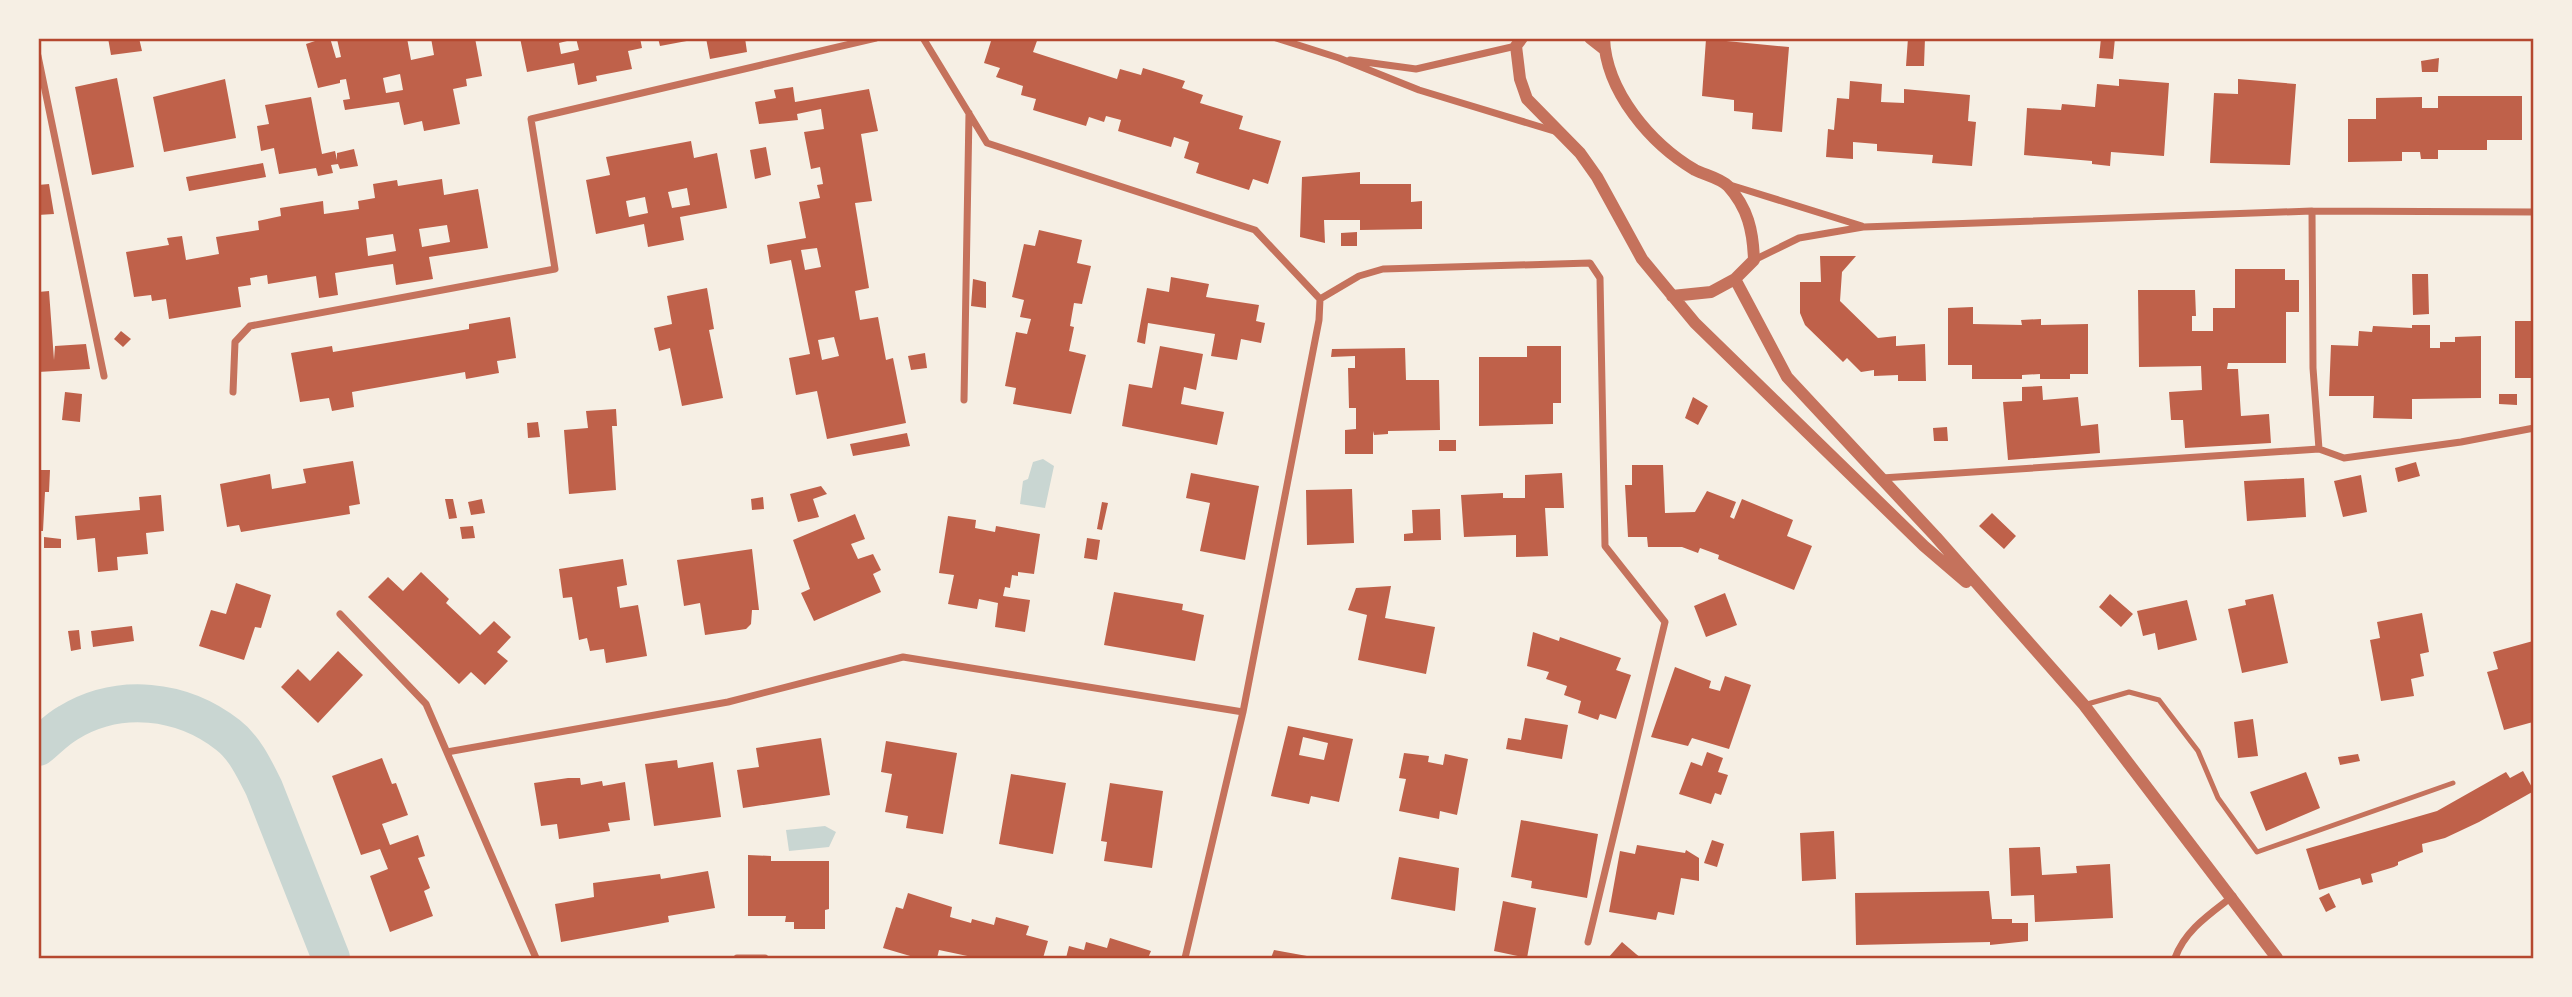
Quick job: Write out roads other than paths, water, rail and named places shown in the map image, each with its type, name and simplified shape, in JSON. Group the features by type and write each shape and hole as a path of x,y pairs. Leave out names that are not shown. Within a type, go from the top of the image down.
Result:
{"street":[{"path":"233,393 235,342 250,326 555,269 531,119 876,38"},
{"path":"923,38 987,143 1255,229 1320,299 1319,320 1243,712 1185,958"},
{"path":"1276,38 1339,58 1419,90 1558,132"},
{"path":"1590,38 1604,44 1625,104 1662,148 1697,171 1726,184 1863,226"},
{"path":"1339,58 1416,69 1519,42 1520,79 1527,99 1580,153 1597,177 1642,259 1672,296 1695,323 1924,546 1996,607"},
{"path":"38,56 104,376"},
{"path":"964,400 969,113"},
{"path":"1726,184 1745,209 1753,235 1755,260"},
{"path":"1672,296 1711,292 1735,279 1755,260 1799,238 1863,226 2312,211 2533,212"},
{"path":"2312,211 2313,368 2319,449"},
{"path":"1320,299 1359,276 1383,269 1590,263 1600,278 1605,546 1665,622 1588,942"},
{"path":"1735,279 1787,377 1882,478 2084,705 2233,896 2277,958"},
{"path":"1882,478 2319,449 2344,458 2461,442 2533,428"},
{"path":"340,614 426,704 536,958"},
{"path":"447,751 728,702 903,657 1243,712"},
{"path":"2175,958 2196,925 2233,896"},
{"path":"737,958 765,958"}],"lane":[{"path":"2084,705 2129,692 2159,700 2198,751 2218,799 2257,852 2453,783"}],"waterway":[{"path":"38,747 64,725 88,713 129,704 171,707 210,723 228,735 244,753 264,788 331,958"}]}
